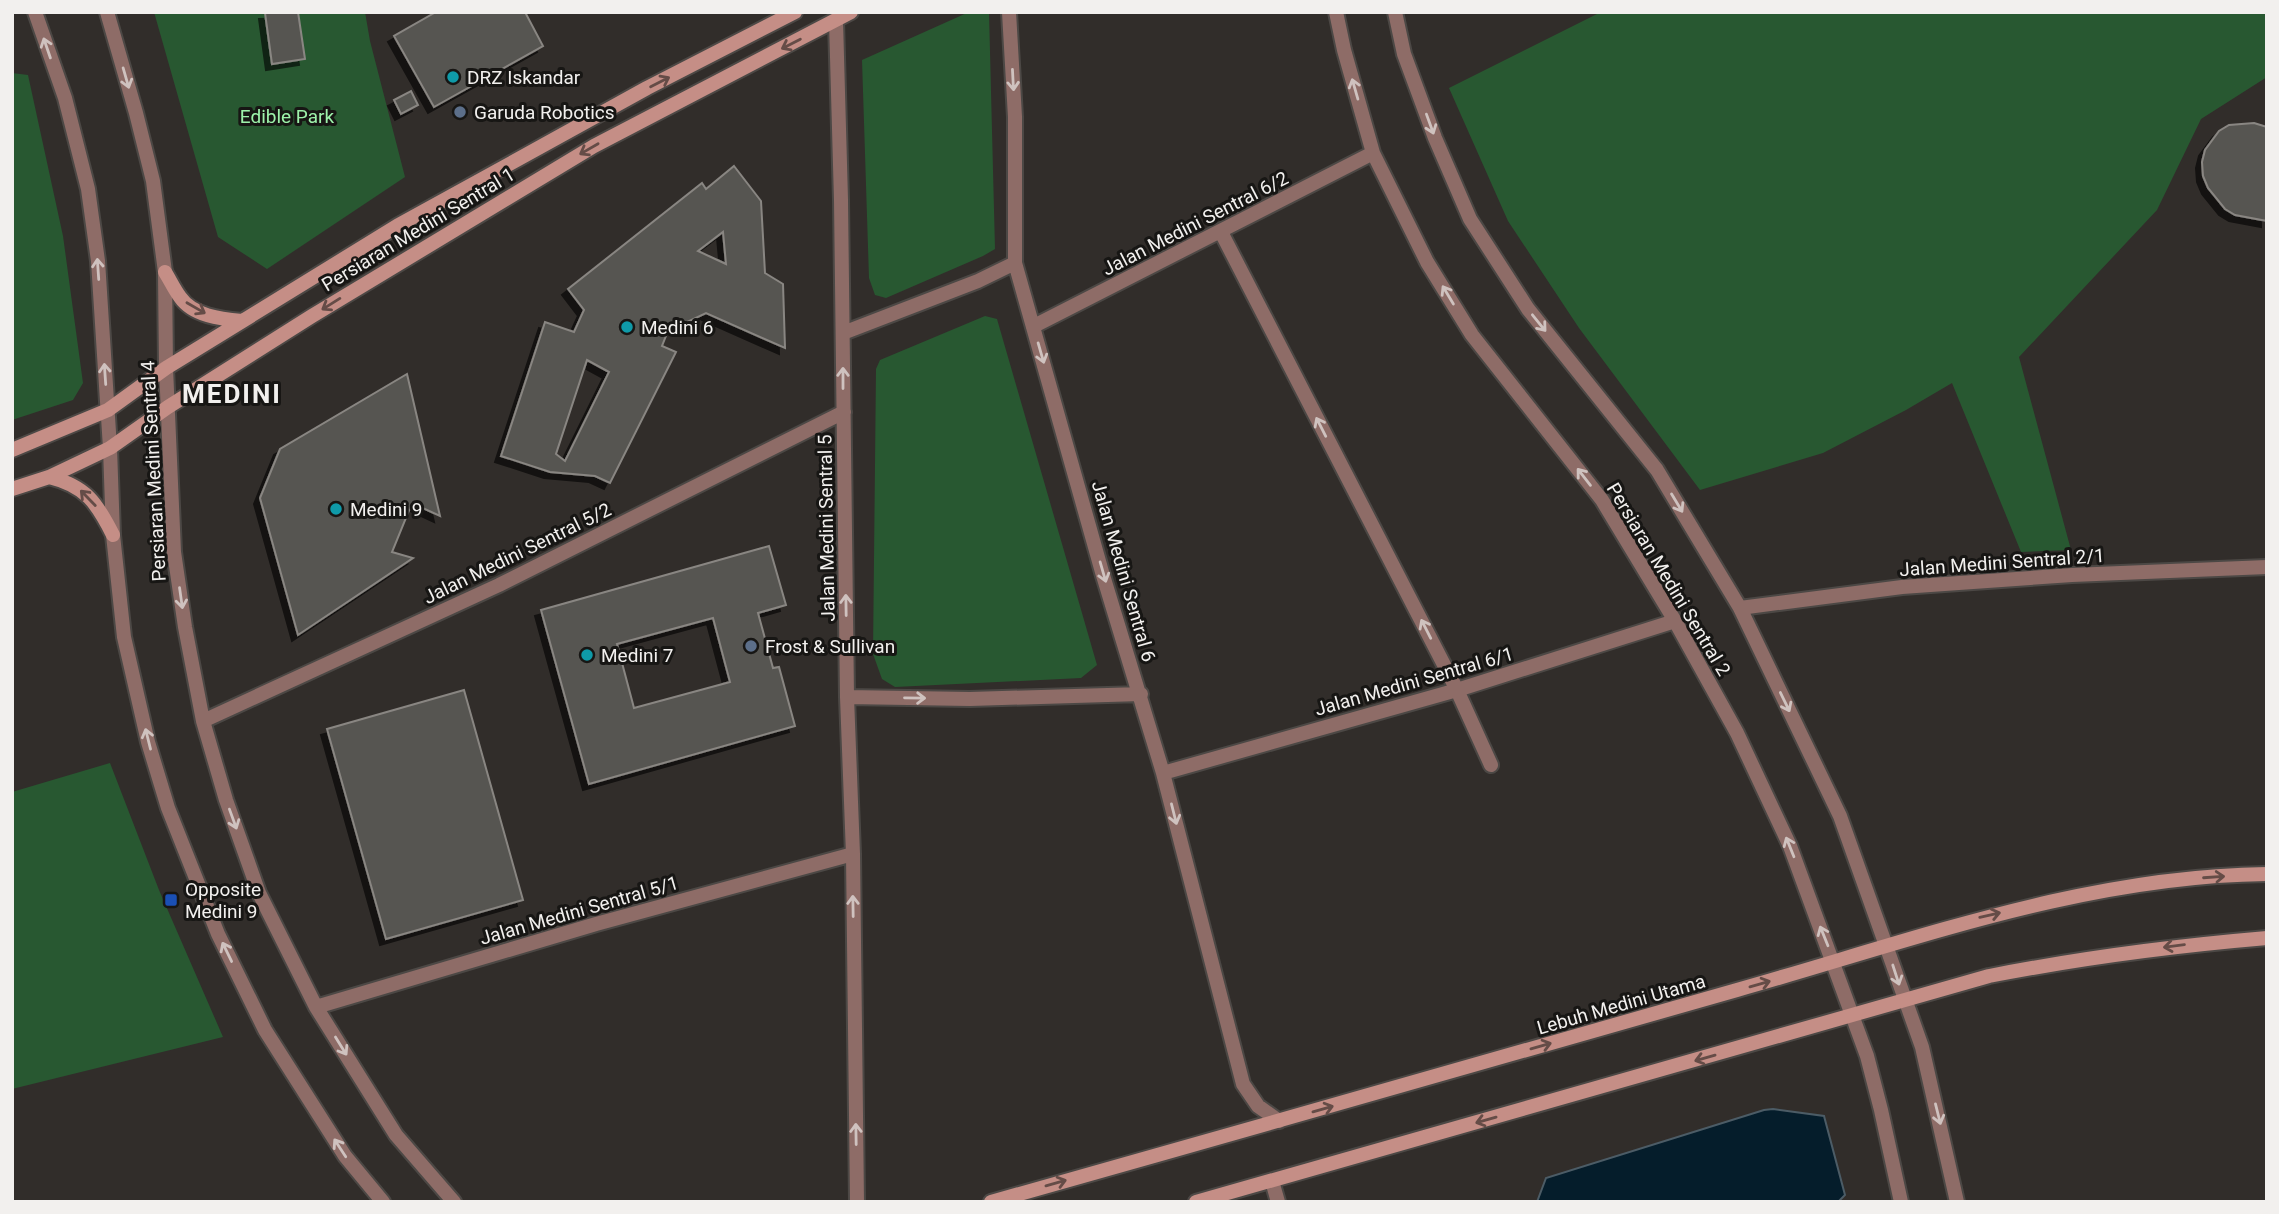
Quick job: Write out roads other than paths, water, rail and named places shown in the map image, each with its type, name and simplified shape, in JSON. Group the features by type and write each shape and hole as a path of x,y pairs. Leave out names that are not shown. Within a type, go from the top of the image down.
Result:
{"main road":[{"name":"Persiaran Medini Sentral 1","path":"12,450 108,410 166,368 397,226 647,88 795,12"},
{"name":"Persiaran Medini Sentral 1","path":"12,489 49,477 110,448 168,407 402,260 594,146 851,12"},
{"path":"165,272 181,299 199,312 221,319 242,321"},
{"path":"49,477 69,482 84,492 103,515 113,535"},
{"name":"Lebuh Medini Utama","path":"991,1202 1887,947 1979,918 2054,901 2173,880 2267,874"},
{"path":"1196,1202 1989,976 2182,945 2267,938"}],"street":[{"path":"35,12 65,98 88,189 98,261 113,535 124,637 148,742 168,808 218,934 265,1030 345,1156 383,1202"},
{"name":"Persiaran Medini Sentral 4","path":"107,12 153,181 165,272 174,552 203,721 226,800 259,893 316,1007 396,1135 454,1202"},
{"name":"Jalan Medini Sentral 6","path":"1009,12 1015,117 1014,263 1102,572 1141,694 1243,1084 1258,1106 1279,1121"},
{"name":"Persiaran Medini Sentral 2","path":"1336,12 1373,153 1427,262 1472,335 1602,500 1675,621 1737,733 1790,846 1867,1056 1901,1202"},
{"path":"1395,12 1404,54 1417,90 1470,219 1528,309 1657,470 1740,608 1840,816 1922,1047 1957,1202"},
{"name":"Jalan Medini Sentral 5","path":"836,21 847,697 853,854 857,1202"},
{"name":"Jalan Medini Sentral 6/2","path":"1034,327 1373,153"},
{"path":"1220,232 1457,690 1491,765"},
{"path":"843,332 978,281 1014,263"},
{"name":"Jalan Medini Sentral 5/2","path":"203,721 499,585 844,412"},
{"name":"Jalan Medini Sentral 2/1","path":"1740,608 1902,586 2072,575 2267,567"},
{"name":"Jalan Medini Sentral 6/1","path":"1163,773 1457,690 1675,621"},
{"path":"847,697 970,699 1141,694"},
{"name":"Jalan Medini Sentral 5/1","path":"316,1007 596,924 853,854"},
{"path":"1272,1181 1278,1202"}],"water":[{"path":"1773,1109 1824,1116 1845,1195 1838,1202 1537,1202 1546,1178"}],"place":[{"name":"DRZ Iskandar","path":"453,77"},
{"name":"Garuda Robotics","path":"460,112"},
{"name":"Medini 6","path":"627,327"},
{"name":"Medini 9","path":"336,509"},
{"name":"Frost & Sullivan","path":"751,646"},
{"name":"Medini 7","path":"587,655"},
{"name":"Opposite Medini 9","path":"171,900"}],"district":[{"name":"MEDINI","path":"232,394"}],"park label":[{"name":"Edible Park","path":"287,116"}]}
